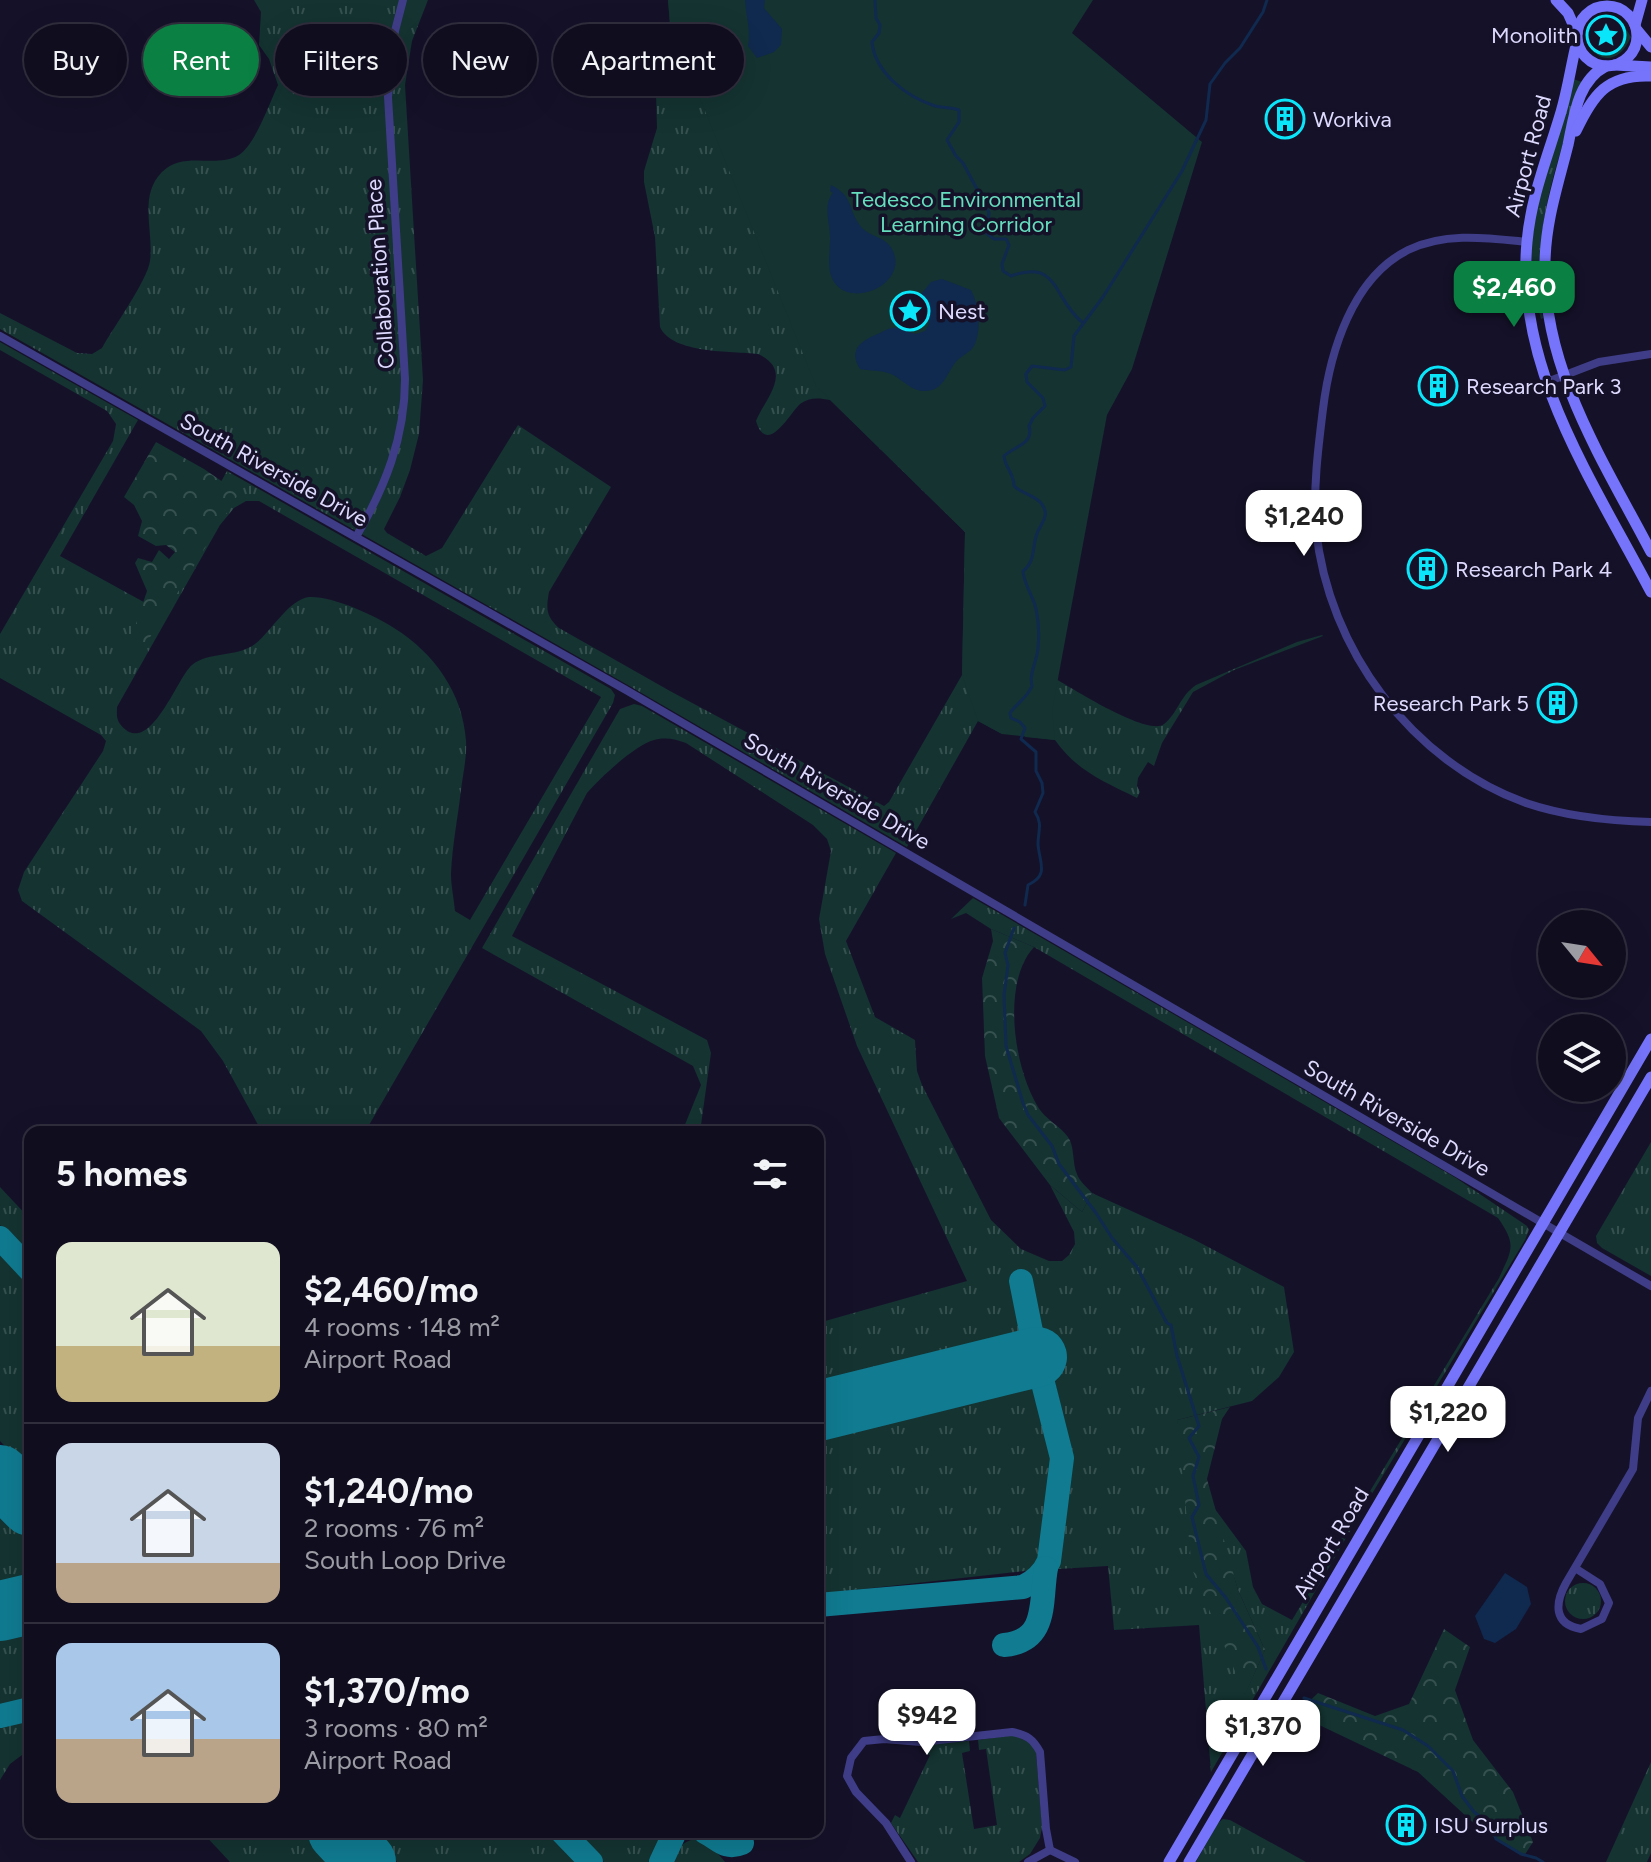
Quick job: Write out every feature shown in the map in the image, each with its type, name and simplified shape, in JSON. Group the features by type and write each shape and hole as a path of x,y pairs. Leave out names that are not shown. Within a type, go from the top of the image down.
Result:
{"main road":[{"path":"1556,0 1568,13 1584,57 1595,64 1651,67"},
{"path":"1593,0 1614,4 1626,13 1651,47"},
{"path":"1610,66 1624,61 1637,42 1636,28 1642,0"},
{"path":"1577,37 1584,16 1599,7 1614,4"},
{"name":"Airport Road","path":"1577,37 1562,108 1539,174 1527,242 1527,302 1532,334 1563,423 1651,592"},
{"name":"Airport Road","path":"1610,66 1593,74 1583,88 1551,209 1545,296 1563,375 1576,409 1651,552"},
{"path":"1567,150 1587,109 1605,86 1623,78 1651,76"},
{"name":"Airport Road","path":"1169,1862 1332,1580 1545,1225 1651,1039"},
{"name":"Airport Road","path":"1189,1862 1651,1077"}],"street":[{"name":"Collaboration Place","path":"356,537 391,467 401,429 405,396 388,97 395,31 403,0"},
{"path":"1527,242 1457,237 1433,241 1408,250 1390,262 1365,290 1337,339 1328,372 1316,479 1319,552 1339,619 1365,671 1401,718 1439,753 1482,782 1526,803 1588,818 1651,822"},
{"name":"South Riverside Drive","path":"0,336 734,752 1651,1286"},
{"path":"1547,382 1599,362 1651,354"},
{"path":"1575,1568 1600,1584 1609,1603 1602,1619 1581,1629 1565,1623 1557,1602 1575,1568 1633,1469 1638,1418 1651,1391"},
{"path":"911,1862 886,1823 856,1792 847,1776 851,1758 864,1741 921,1742 1012,1732 1025,1734 1035,1741 1040,1752 1050,1850"},
{"path":"1028,1862 1050,1850"},
{"path":"1050,1850 1075,1862"}],"green space":[{"path":"254,0 428,0 412,41 407,72 407,24 275,24 275,76 269,59 259,45 261,12"},
{"path":"668,0 682,24 670,24"},
{"name":"Tedesco Environmental Learning Corridor","path":"668,0 1093,0 1072,33 1202,142 1132,369 1107,415 1052,711 1055,740 1002,734 978,721 962,675 965,532 816,386 699,96 744,96 744,24 670,24"},
{"path":"1609,15 1621,21 1631,37 1620,53 1609,58 1599,56 1586,38 1587,27 1594,19"},
{"path":"1573,79 1582,82 1555,171 1543,225 1541,319 1532,283 1532,233 1542,180"},
{"path":"275,92 275,96 406,96 423,380 419,434 410,470 384,529 387,533 426,556 442,548 518,425 611,487 549,592 548,612 555,624 670,691 884,806 962,675 965,532 830,400 803,402 778,429 766,435 756,421 771,394 776,376 769,361 758,354 689,347 667,336 660,327 655,237 644,182 644,171 657,128 656,96 723,96 968,522 1002,734 978,721 907,847 0,329 0,313 77,353 92,354 102,348 148,270 151,250 148,214 155,181 162,172 180,162 230,159 239,155 251,142"},
{"path":"0,342 138,420 60,556 151,606 227,471 611,689 615,695 368,1126 259,1126 223,1061 201,1031 22,901 18,890 24,872 103,751 106,741 101,735 0,678 0,634 113,441 116,424 107,411 0,350","holes":["246,501 259,501 601,697 470,920 455,911 451,879 466,753 464,723 452,691 434,662 422,649 386,623 330,600 302,599 287,610 255,644 192,665 152,725 141,732 131,733 120,724 117,716 117,707 220,525 234,508"]},
{"path":"156,442 239,493 144,647 131,638 147,591 135,563 138,558 152,562 159,550 169,559 175,552 166,545 156,546 138,536 142,521 134,505 124,497"},
{"path":"1322,635 1234,670 1193,692 1162,743 1154,766 1148,762 1138,778 1140,792 1137,798 1072,760 1055,740 1025,737 1056,679 1128,718 1156,726 1169,720 1196,685 1297,642"},
{"path":"634,704 642,706 896,853 846,941 875,1017 915,1040 917,1071 922,1085 991,1220 1021,1249 1049,1261 1062,1261 1075,1244 1074,1232 1050,1185 1082,1212 1092,1193 1193,1239 1284,1287 1294,1352 1279,1377 1252,1401 1177,1420 1245,1694 1265,1650 1238,1590 1212,1505 1246,1551 1253,1587 1262,1604 1292,1620 1499,1278 1509,1254 1508,1235 1498,1218 1034,947 991,929 966,913 951,919 973,898 1456,1178 1527,1226 1529,1230 1525,1240 1361,1512 1211,1772 1199,1625 1114,1630 1108,1566 1058,1569 1072,1455 1031,1279 1016,1283 1027,1330 1025,1344 824,1394 824,1321 967,1281 857,1046 825,954 819,919 831,851 827,839 813,825 686,743 670,739 654,740 628,755 587,793 512,936 707,1040 711,1053 701,1126 684,1126 701,1085 693,1066 482,948 620,709"},
{"path":"991,929 1034,947 1017,982 1014,1003 1017,1049 1038,1107 1068,1137 1078,1177 1092,1193 1082,1212 1050,1185 999,1118 985,1056 982,978 993,941"},
{"path":"1651,1142 1651,1276 1602,1248 1596,1236"},
{"path":"0,1187 24,1213 24,1251 0,1225"},
{"path":"0,1247 24,1273 24,1467 0,1441"},
{"path":"1028,1374 1037,1388 1055,1457 1042,1558 1034,1570 824,1593 824,1425"},
{"path":"1230,1407 1222,1419 1207,1479 1238,1590 1265,1650 1245,1695 1192,1569 1177,1420"},
{"path":"0,1502 24,1528 24,1589 0,1595"},
{"path":"1583,1583 1596,1588 1601,1601 1596,1614 1583,1619 1570,1614 1565,1601 1570,1588"},
{"path":"24,1621 24,1702 0,1708 0,1627"},
{"path":"1444,1629 1470,1647 1455,1690 1473,1740 1513,1792 1533,1842 1524,1856 1479,1828 1418,1772 1296,1714 1318,1693 1375,1716 1409,1704"},
{"path":"24,1719 24,1754 10,1764 0,1780 0,1725"},
{"path":"1014,1735 1030,1743 1036,1752 1042,1826 1040,1838 1030,1854 1019,1862 918,1862 891,1823 895,1815 900,1818 930,1755 926,1754 930,1744 969,1741 970,1751 962,1753 974,1829 997,1825 986,1749 979,1750 978,1740"},
{"path":"1651,1762 1651,1853 1647,1862 1606,1862"},
{"path":"1223,1819 1230,1820 1306,1862 1196,1862"},
{"path":"208,1838 317,1838 340,1862 230,1862"},
{"path":"375,1838 561,1838 583,1862 397,1862"},
{"path":"581,1838 665,1838 654,1862 604,1862"},
{"path":"696,1839 709,1843 725,1862 670,1862 680,1847"}],"water":[{"path":"745,0 765,0 764,8 782,29 781,45 774,52 757,58 748,46"},
{"path":"831,185 844,194 862,228 892,249 895,262 892,274 884,284 872,290 847,292 836,285 830,272 827,209 833,193 830,191"},
{"path":"942,279 971,290 979,325 974,346 957,361 940,385 920,391 891,374 860,369 856,362 856,350 868,339 893,328 916,334 925,331 929,324 921,294 931,282"},
{"path":"1505,1573 1527,1587 1531,1604 1516,1629 1495,1643 1484,1639 1475,1616"}],"waterway":[{"path":"875,0 876,18 880,25 879,33 872,42 874,53 886,74 924,102 959,110 959,122 947,140 989,213 986,233 994,239 1006,239 1009,245 1002,264 1003,271 1011,276 1038,272 1047,277 1082,322"},
{"path":"1025,905 1028,885 1041,872 1039,824 1035,812 1043,793 1036,771 1036,752 1021,739 1025,728 1011,718 1010,713 1032,686 1038,623 1035,603 1023,571 1032,557 1045,514 1038,500 1014,486 1004,456 1026,441 1033,418 1045,406 1043,398 1027,382 1026,374 1032,366 1065,370 1071,367 1074,336 1103,297 1182,171 1206,120 1210,84 1240,48 1267,0"},
{"path":"1014,928 1005,953 1008,965 1004,995 1006,1046 1023,1103 1028,1115 1052,1146 1059,1164 1112,1238 1137,1267 1167,1323 1171,1325 1177,1356 1199,1426 1189,1438 1199,1457 1193,1476 1199,1505 1192,1517 1206,1574 1258,1647 1266,1669"},
{"path":"1304,1698 1403,1730 1428,1746 1453,1771 1462,1796 1474,1812 1491,1825 1496,1839 1521,1854 1543,1862"}],"taxiway":[{"path":"0,1238 24,1264"},
{"path":"824,1604 1023,1587 1044,1570 1049,1561 1062,1458 1042,1379 1017,1362 1032,1336 1021,1281"},
{"path":"1004,1645 1029,1636 1035,1628 1040,1617 1046,1568"},
{"path":"0,1716 24,1710"},
{"path":"568,1838 591,1862"},
{"path":"661,1862 672,1838"},
{"path":"714,1838 727,1844 742,1843"}],"runway":[{"path":"824,1410 1037,1357"},
{"path":"0,1475 24,1500"},
{"path":"0,1611 24,1605"},
{"path":"344,1838 366,1862"}],"place":[{"name":"Monolith","path":"1606,35"},
{"name":"Workiva","path":"1285,119"},
{"name":"Nest","path":"910,311"},
{"name":"Research Park 3","path":"1438,386"},
{"name":"Research Park 4","path":"1427,569"},
{"name":"Research Park 5","path":"1557,703"},
{"name":"ISU Surplus","path":"1406,1825"}]}
